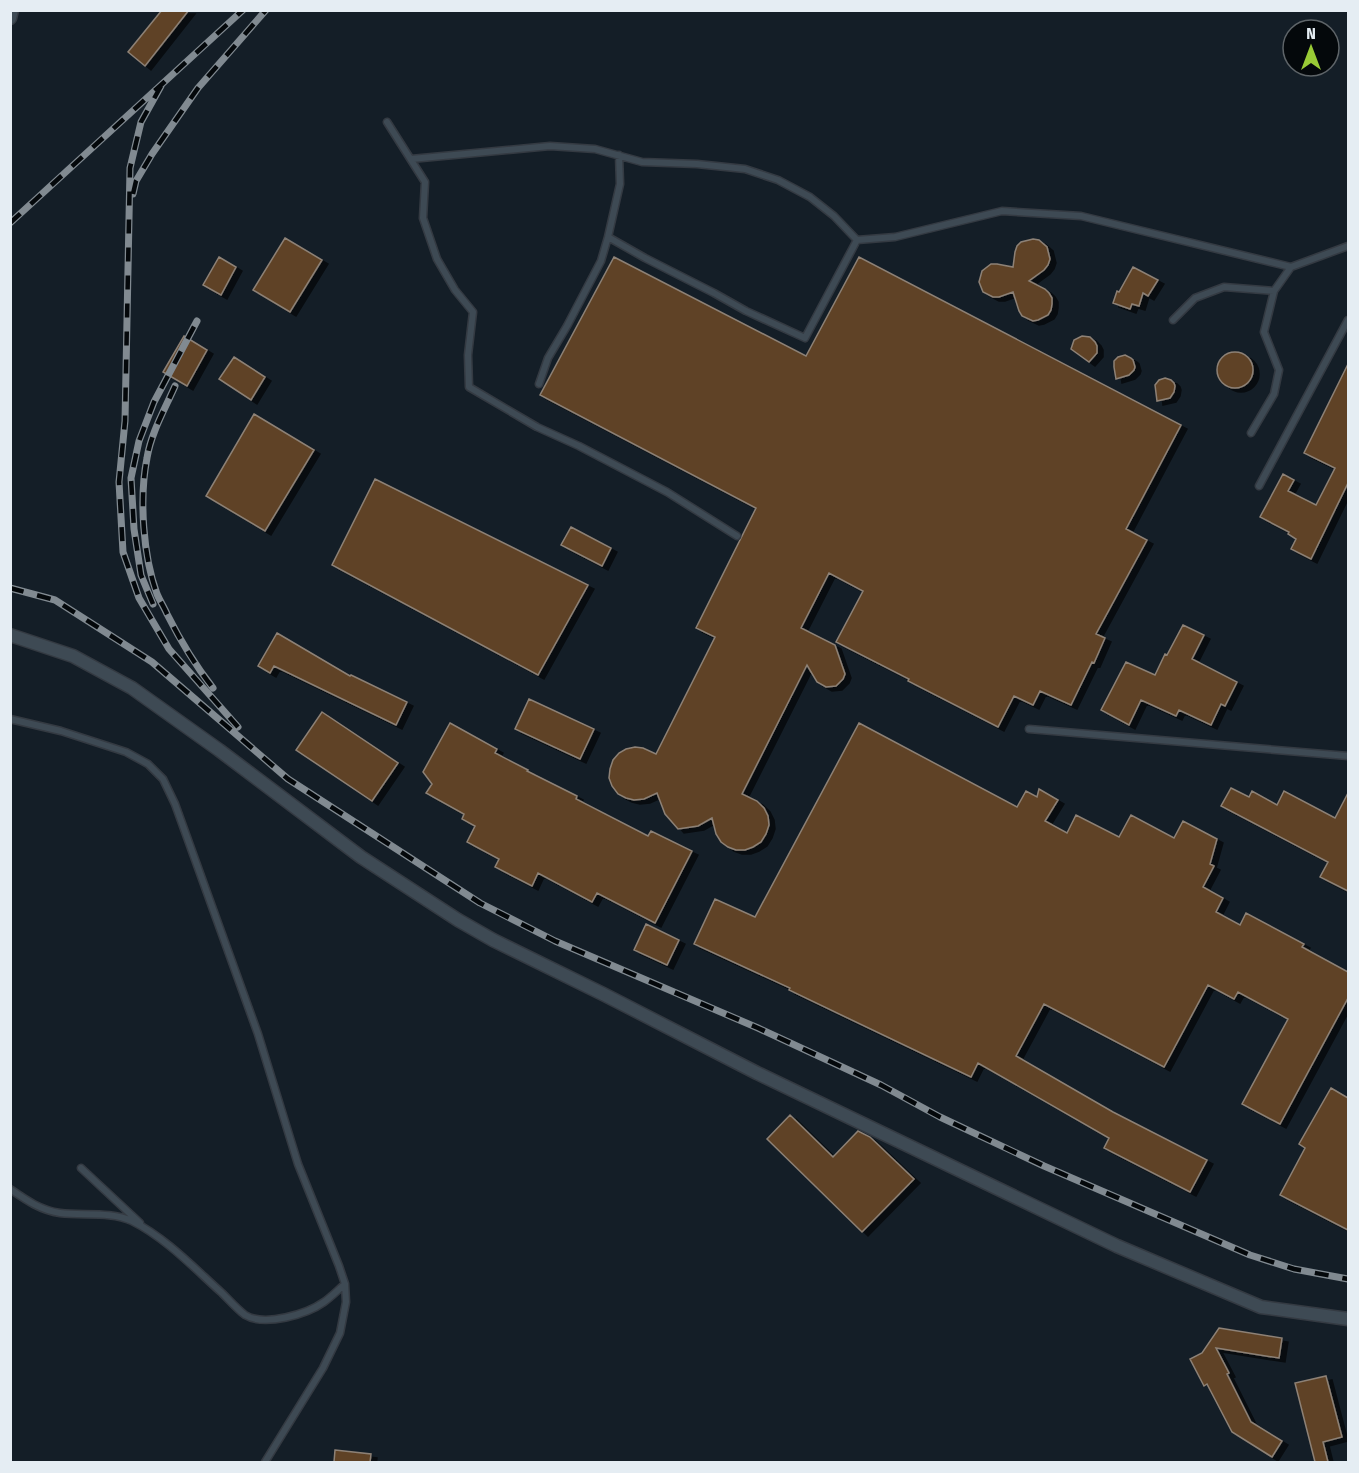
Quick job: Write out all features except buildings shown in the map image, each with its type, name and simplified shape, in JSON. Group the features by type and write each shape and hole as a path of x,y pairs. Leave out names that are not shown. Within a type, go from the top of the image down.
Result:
{"street":[{"path":"10,18 12,10"},
{"path":"10,635 73,657 132,688 361,857 493,940 757,1073 1117,1246 1261,1307 1348,1319"}],"lane":[{"path":"387,122 425,182 423,218 436,259 472,312 468,355 469,387 537,427 667,492 736,536"},
{"path":"411,159 550,146 596,149 642,162 745,169 778,180 810,197 834,216 857,240"},
{"path":"539,384 548,358 601,261 620,184 619,155"},
{"path":"857,240 896,237 1002,211 1081,216 1291,267 1348,246"},
{"path":"608,237 746,311 805,338 857,240"},
{"path":"1251,433 1274,394 1278,370 1264,332 1274,291 1291,267"},
{"path":"1173,320 1195,298 1224,287 1274,291"},
{"path":"1259,486 1348,320"},
{"path":"10,719 61,731 126,752 148,764 163,779 191,846 258,1034 298,1164 345,1284 346,1302 340,1333 322,1368 265,1462"},
{"path":"1029,729 1348,756"},
{"path":"81,1168 246,1316 262,1320 286,1318 324,1303 345,1284"},
{"path":"10,1189 43,1209 61,1213 114,1216 130,1220 148,1230"}],"railway":[{"path":"10,223 243,10"},
{"path":"133,194 136,181 152,154 198,88 266,10"},
{"path":"161,86 141,122 130,168 125,421 119,482 123,552 139,598 169,649 238,727"},
{"path":"153,604 141,575 134,529 131,478 139,441 154,402 197,321"},
{"path":"175,386 155,430 147,458 143,509 148,562 158,597 188,652 213,688"},
{"path":"10,588 55,600 152,662 288,779 480,903 555,941 758,1028 881,1085 940,1117 1044,1166 1250,1255 1294,1269 1348,1279"}]}
